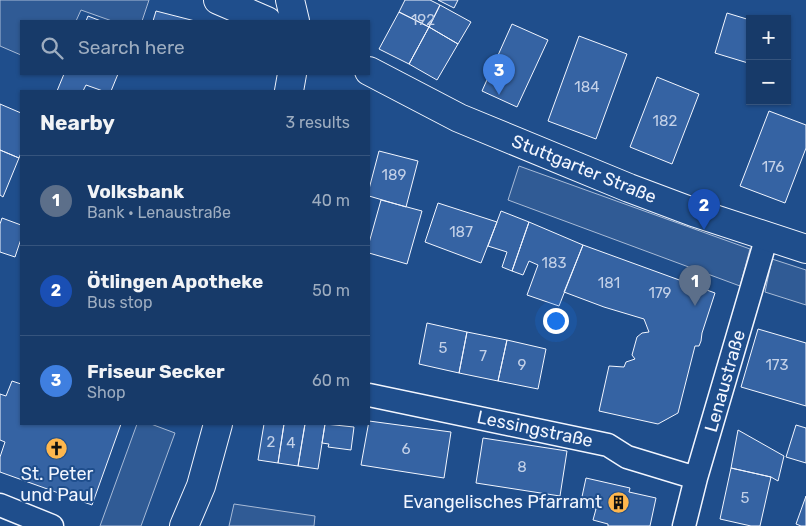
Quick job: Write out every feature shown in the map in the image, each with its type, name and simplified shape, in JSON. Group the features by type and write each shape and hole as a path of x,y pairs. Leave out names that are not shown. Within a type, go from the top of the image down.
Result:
{"main road":[{"path":"218,0 264,20"},
{"path":"290,0 295,20"},
{"name":"Stuttgarter Straße","path":"370,72 459,118 524,145 670,204 806,249"},
{"path":"289,90 292,75"},
{"path":"184,526 201,486 218,425"}],"street":[{"name":"Lenaustraße","path":"684,526 696,478 767,236"},
{"name":"Lessingstraße","path":"370,395 608,445 627,457 696,478"},
{"path":"0,505 52,526"}],"shaded area":[{"path":"0,0 149,0 142,20 109,20 81,10 76,20 20,20 20,55 0,46"},
{"path":"519,166 750,249 740,286 508,200"},
{"path":"772,259 806,270 806,305 765,292"},
{"path":"137,425 154,425 175,433 141,526 100,526"},
{"path":"234,504 315,516 314,526 229,526"}],"building":[{"path":"405,0 430,0 440,5 429,27 399,12"},
{"path":"438,0 458,0 454,8"},
{"path":"440,5 471,22 458,44 429,27"},
{"path":"156,11 191,20 153,20"},
{"path":"399,12 429,27 409,64 379,49"},
{"path":"727,13 746,19 746,62 715,53"},
{"path":"88,16 98,20 86,20"},
{"path":"512,24 548,40 517,107 482,91"},
{"path":"429,27 458,44 437,80 409,64"},
{"path":"579,36 627,54 596,139 548,121"},
{"path":"64,75 118,75 111,90 100,90 86,85 84,90 57,90"},
{"path":"657,77 699,94 672,164 630,147"},
{"path":"0,104 20,113 20,156 19,158 0,150"},
{"path":"769,111 806,125 806,148 785,203 740,186"},
{"path":"0,150 19,158 3,197 0,195"},
{"path":"379,151 418,161 406,207 370,196 370,185"},
{"path":"381,200 422,211 407,264 370,253 370,239"},
{"path":"438,203 497,222 481,263 425,242"},
{"path":"501,211 529,222 512,271 502,267 507,252 488,246"},
{"path":"2,218 20,225 20,242 15,257 0,252 0,224"},
{"path":"529,222 583,245 559,306 527,295 538,265 529,261 523,275 512,271"},
{"path":"583,245 715,293 701,341 699,346 695,346 678,413 658,424 599,411 609,366 624,367 626,362 635,359 632,355 637,337 642,333 649,332 644,319 564,292"},
{"path":"427,323 467,332 459,373 419,364"},
{"path":"758,329 806,343 806,406 741,387"},
{"path":"467,332 507,340 498,381 459,373"},
{"path":"507,340 546,349 538,389 498,381"},
{"name":"St. Peter und Paul","path":"12,381 20,384 20,425 121,425 92,505 0,472 0,457 5,442 0,440 0,394 6,396"},
{"path":"370,421 451,432 444,478 361,465"},
{"path":"264,425 284,425 278,463 258,460"},
{"path":"284,425 305,425 298,466 278,463"},
{"path":"305,425 325,425 318,469 298,466"},
{"path":"325,425 354,427 351,450 328,447 329,444 322,443"},
{"path":"796,425 806,428 806,463 786,457"},
{"path":"738,430 784,456 778,481 771,477 731,468"},
{"path":"483,438 567,451 560,496 476,483"},
{"path":"731,468 771,477 760,526 751,526 720,519"},
{"name":"Evangelisches Pfarramt","path":"586,478 630,488 629,492 656,498 650,526 608,526 608,524 593,520 596,509 580,506"},
{"path":"806,496 806,526 801,526 796,524"}],"place":[{"name":"Friseur Secker","path":"499,95"},
{"name":"Ötlingen Apotheke","path":"704,230"},
{"name":"Volksbank","path":"695,306"},
{"name":"St. Peter und Paul","path":"57,449"},
{"name":"Evangelisches Pfarramt","path":"618,502"}]}
